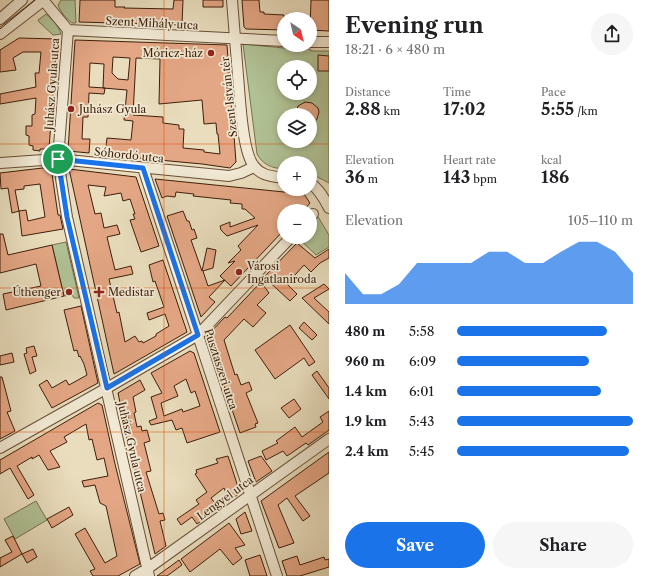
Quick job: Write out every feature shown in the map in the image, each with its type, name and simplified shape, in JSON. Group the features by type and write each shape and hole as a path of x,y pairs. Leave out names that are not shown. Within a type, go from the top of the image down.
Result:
{"street":[{"path":"0,19 22,0"},
{"path":"0,34 43,0"},
{"name":"Juhász Gyula utca","path":"43,0 68,30 58,159 67,217 148,572"},
{"name":"Szent István tér","path":"232,0 241,110 246,144 250,161 254,166"},
{"name":"Szent Mihály utca","path":"68,30 235,39"},
{"path":"235,39 277,41"},
{"path":"317,42 329,42"},
{"name":"Sóhordó utca","path":"0,163 58,159 229,176 241,173 254,166"},
{"path":"254,166 266,175 277,177"},
{"name":"Pusztaszeri utca","path":"143,168 277,576"},
{"path":"317,188 326,194 329,208"},
{"path":"0,448 198,335 284,244"},
{"name":"Lengyel utca","path":"135,576 148,572 329,439"}],"green space":[{"path":"61,0 75,0 76,23 72,23 62,13 58,5"},
{"path":"46,14 55,23 61,34 53,35 39,22 38,20"},
{"path":"243,44 277,47 277,52 329,51 329,183 317,177 317,156 277,156 277,168 272,167 259,158 257,154"},
{"path":"317,215 329,235 329,247 316,255 304,244 317,244"},
{"path":"66,242 79,298 74,298 72,295 64,296 52,245"},
{"path":"36,501 47,520 15,539 4,519"}],"building":[{"path":"80,0 115,0 115,7 125,7 124,8 173,9 174,0 183,0 182,25 79,22"},
{"path":"203,0 223,0 223,7 203,7"},
{"path":"242,0 259,0 260,12 264,12 264,14 277,15 277,30 246,29 244,27"},
{"path":"311,0 329,0 329,31 317,30 317,12 311,12"},
{"path":"19,38 57,39 49,149 40,149 40,151 33,150 33,146 29,145 29,136 26,135 26,126 32,126 32,115 35,114 36,98 0,104 0,94 36,87 35,73 39,73 41,52 23,52 13,58 16,70 0,72 0,50"},
{"path":"75,40 227,45 236,162 230,168 105,155 107,138 131,140 133,121 124,120 127,90 105,88 104,94 89,93 88,117 83,117 82,139 90,139 89,153 68,151","holes":["113,57 130,58 128,80 118,79 112,73","136,58 160,59 159,104 202,100 204,124 216,123 220,154 204,152 204,150 183,148 184,129 179,129 179,125 163,123 163,117 133,115","90,63 104,64 103,88 89,87"]},
{"path":"318,55 329,56 329,71 318,71"},
{"path":"305,102 312,103 318,108 319,112 317,119 317,108 297,108"},
{"path":"51,167 58,215 60,215 63,229 22,236 19,211 12,213 8,188 1,189 0,173","holes":["40,184 45,217 28,221 26,210 19,211 15,190 24,189 24,186"]},
{"path":"69,169 136,177 159,246 141,252 130,220 135,219 133,214 135,214 130,199 123,201 121,193 104,196 106,187 88,185 95,214 101,213 104,228 117,225 120,234 107,237 115,270 131,266 133,274 109,279 117,313 119,312 125,342 135,336 139,342 142,341 143,343 156,336 156,334 169,326 165,314 149,320 147,313 164,307 155,281 153,282 149,265 163,260 187,332 114,374"},
{"path":"155,179 277,191 277,196 305,196 310,203 277,204 277,237 231,286 220,276 235,261 228,263 241,250 238,246 258,225 227,236 221,230 220,226 230,222 230,227 255,218 245,209 242,209 242,204 230,203 231,200 193,196 194,194 176,192 175,197 167,196 162,198"},
{"path":"183,211 192,230 194,229 197,238 191,240 202,271 207,248 216,250 213,268 203,271 208,286 225,280 209,297 215,302 201,317 167,216"},
{"path":"0,234 3,234 8,255 52,245 64,296 6,310 3,294 41,286 36,264 0,273"},
{"path":"296,244 298,244 315,258 329,249 329,258 320,263 311,272 304,265 287,284 297,294 290,301 264,277"},
{"path":"261,282 269,293 257,305 266,313 253,327 244,319 224,340 235,375 237,374 241,385 249,382 252,390 246,393 258,423 255,424 256,427 240,433 207,336 225,317 227,318"},
{"path":"324,284 329,289 314,298 329,312 329,324 302,298"},
{"path":"81,306 98,383 52,408 39,385 47,380 52,388 66,380 69,385 87,375 84,364 80,356 79,357 77,350 74,351 64,310"},
{"path":"304,322 317,335 312,340 299,328"},
{"path":"290,325 315,362 309,366 304,358 275,379 255,350"},
{"path":"34,346 37,356 32,357 36,371 30,374 24,354 27,353 26,348"},
{"path":"190,351 194,353 220,432 187,443 182,428 176,430 172,420 151,425 149,421 157,418 151,397 162,393 151,373","holes":["186,379 191,393 195,391 200,406 183,412 182,409 164,416 161,403 178,396 174,386"]},
{"path":"12,353 14,362 0,365 0,356"},
{"path":"317,371 329,388 329,399 312,375"},
{"path":"0,377 2,377 11,411 7,412 15,431 0,439"},
{"path":"140,380 145,390 133,397 136,412 134,413 137,427 141,426 142,431 147,430 150,441 144,443 151,471 146,472 159,514 163,513 165,520 160,521 166,546 155,554 125,430 131,429 128,415 123,417 118,393"},
{"path":"294,399 301,409 289,418 281,408"},
{"path":"98,403 102,405 140,564 118,576 93,576 90,571 95,569 75,534 85,528 105,563 117,556 106,506 100,503 95,485 84,487 82,481 108,476 104,458 97,460 92,439 89,440 86,424 64,437 67,442 50,451 60,467 48,470 39,455 32,459 32,457 17,466 34,495 28,499 10,468 0,474 0,460"},
{"path":"329,411 329,430 308,445 306,443 287,456 283,451 266,460 262,451 278,443 276,441 295,427 302,437 323,422 320,417"},
{"path":"329,452 329,473 295,496 310,516 303,521 287,498 278,505 294,543 279,548 261,501"},
{"path":"228,456 240,493 229,501 224,488 211,498 219,508 197,524 192,517 181,525 177,519 199,504 196,500 207,492 195,474 197,473 196,470 218,463 216,459"},
{"path":"261,456 272,471 256,482 248,461"},
{"path":"69,507 73,515 52,528 47,519"},
{"path":"245,512 252,531 241,534 236,519"},
{"path":"229,523 245,545 235,548 242,558 233,565 220,549 190,572 181,559"},
{"path":"13,536 22,554 0,567 0,558 12,552 5,540"},
{"path":"33,549 37,557 27,563 22,554"},
{"path":"260,555 267,576 250,576 245,560"},
{"path":"297,556 300,565 324,557 325,560 329,559 329,567 300,576 287,576 282,561"},
{"path":"179,560 182,565 167,576 157,576"}],"tram line":[{"path":"0,29 35,0"}],"place":[{"name":"Móricz-ház","path":"211,53"},
{"name":"Juhász Gyula","path":"71,109"},
{"name":"Városi Ingatlaniroda","path":"239,272"},
{"name":"Úthenger","path":"69,292"},
{"name":"Medistar","path":"99,292"}],"route":[{"path":"58,159 143,168 198,335 107,388 67,217 58,159"}]}
